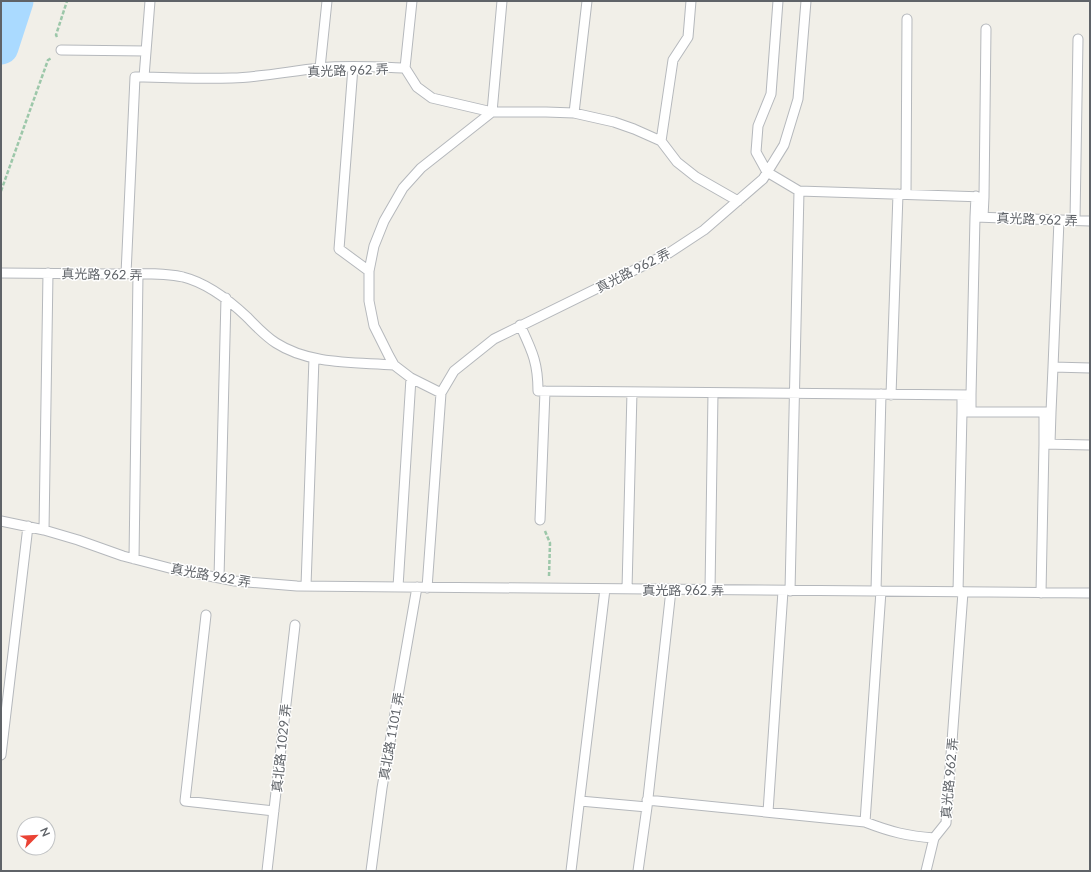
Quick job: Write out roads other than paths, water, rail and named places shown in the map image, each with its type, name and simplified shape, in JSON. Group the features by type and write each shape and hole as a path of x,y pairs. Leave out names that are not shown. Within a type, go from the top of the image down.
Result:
{"lane":[{"path":"126,274 135,77 144,77 150,1"},
{"path":"320,68 327,1"},
{"path":"406,68 412,1"},
{"path":"441,393 411,378 394,365 374,326 369,301 369,272 374,246 384,221 403,188 421,168 492,112 502,1"},
{"path":"574,113 587,1"},
{"path":"691,1 688,37 673,60 661,141 677,162 696,177 738,201"},
{"path":"778,1 771,94 758,126 756,152 767,172 799,191 980,197"},
{"name":"真光路 962 弄","path":"422,588 441,393 454,371 472,355 494,339 669,253 704,230 762,179 784,145 798,99 806,1"},
{"path":"891,395 902,194 907,19"},
{"name":"真光路 962 弄","path":"986,29 979,217 1090,221"},
{"path":"1075,220 1078,39"},
{"path":"61,50 146,51"},
{"path":"353,67 339,249 369,272"},
{"name":"真光路 962 弄","path":"144,77 184,79 233,78 286,74 320,68 406,68 417,87 432,98 492,112 574,113 614,122 661,141"},
{"path":"768,812 787,591 799,191"},
{"path":"960,592 966,395 979,217"},
{"path":"1040,593 1048,412 1053,367 1059,220"},
{"name":"真光路 962 弄","path":"1,273 138,274 183,278 203,285 226,298 264,334 287,349 314,358 394,365"},
{"path":"44,530 48,273"},
{"path":"134,558 138,274"},
{"path":"219,578 226,298"},
{"path":"520,326 534,357 538,374 538,390 966,395"},
{"path":"306,586 314,358"},
{"path":"1053,367 1090,368"},
{"path":"398,587 411,378"},
{"path":"540,520 545,390"},
{"path":"627,589 632,392"},
{"path":"710,590 713,392"},
{"path":"866,822 878,591 880,394"},
{"path":"966,412 1048,412"},
{"path":"1047,443 1090,445"},
{"name":"真光路 962 弄","path":"1,521 44,530 173,569 235,581 306,586 1090,593"},
{"path":"1,755 28,526"},
{"name":"真北路 1101 弄","path":"370,871 382,788 415,601 422,588"},
{"path":"571,871 605,589"},
{"path":"638,871 671,590"},
{"name":"真光路 962 弄","path":"934,838 946,823 960,592"},
{"path":"206,615 185,801 274,811"},
{"name":"真北路 1029 弄","path":"267,871 295,625"},
{"path":"580,801 768,812 866,822 896,833 909,836 934,838 926,871"}],"waterway":[{"path":"1,47 16,1"}]}
